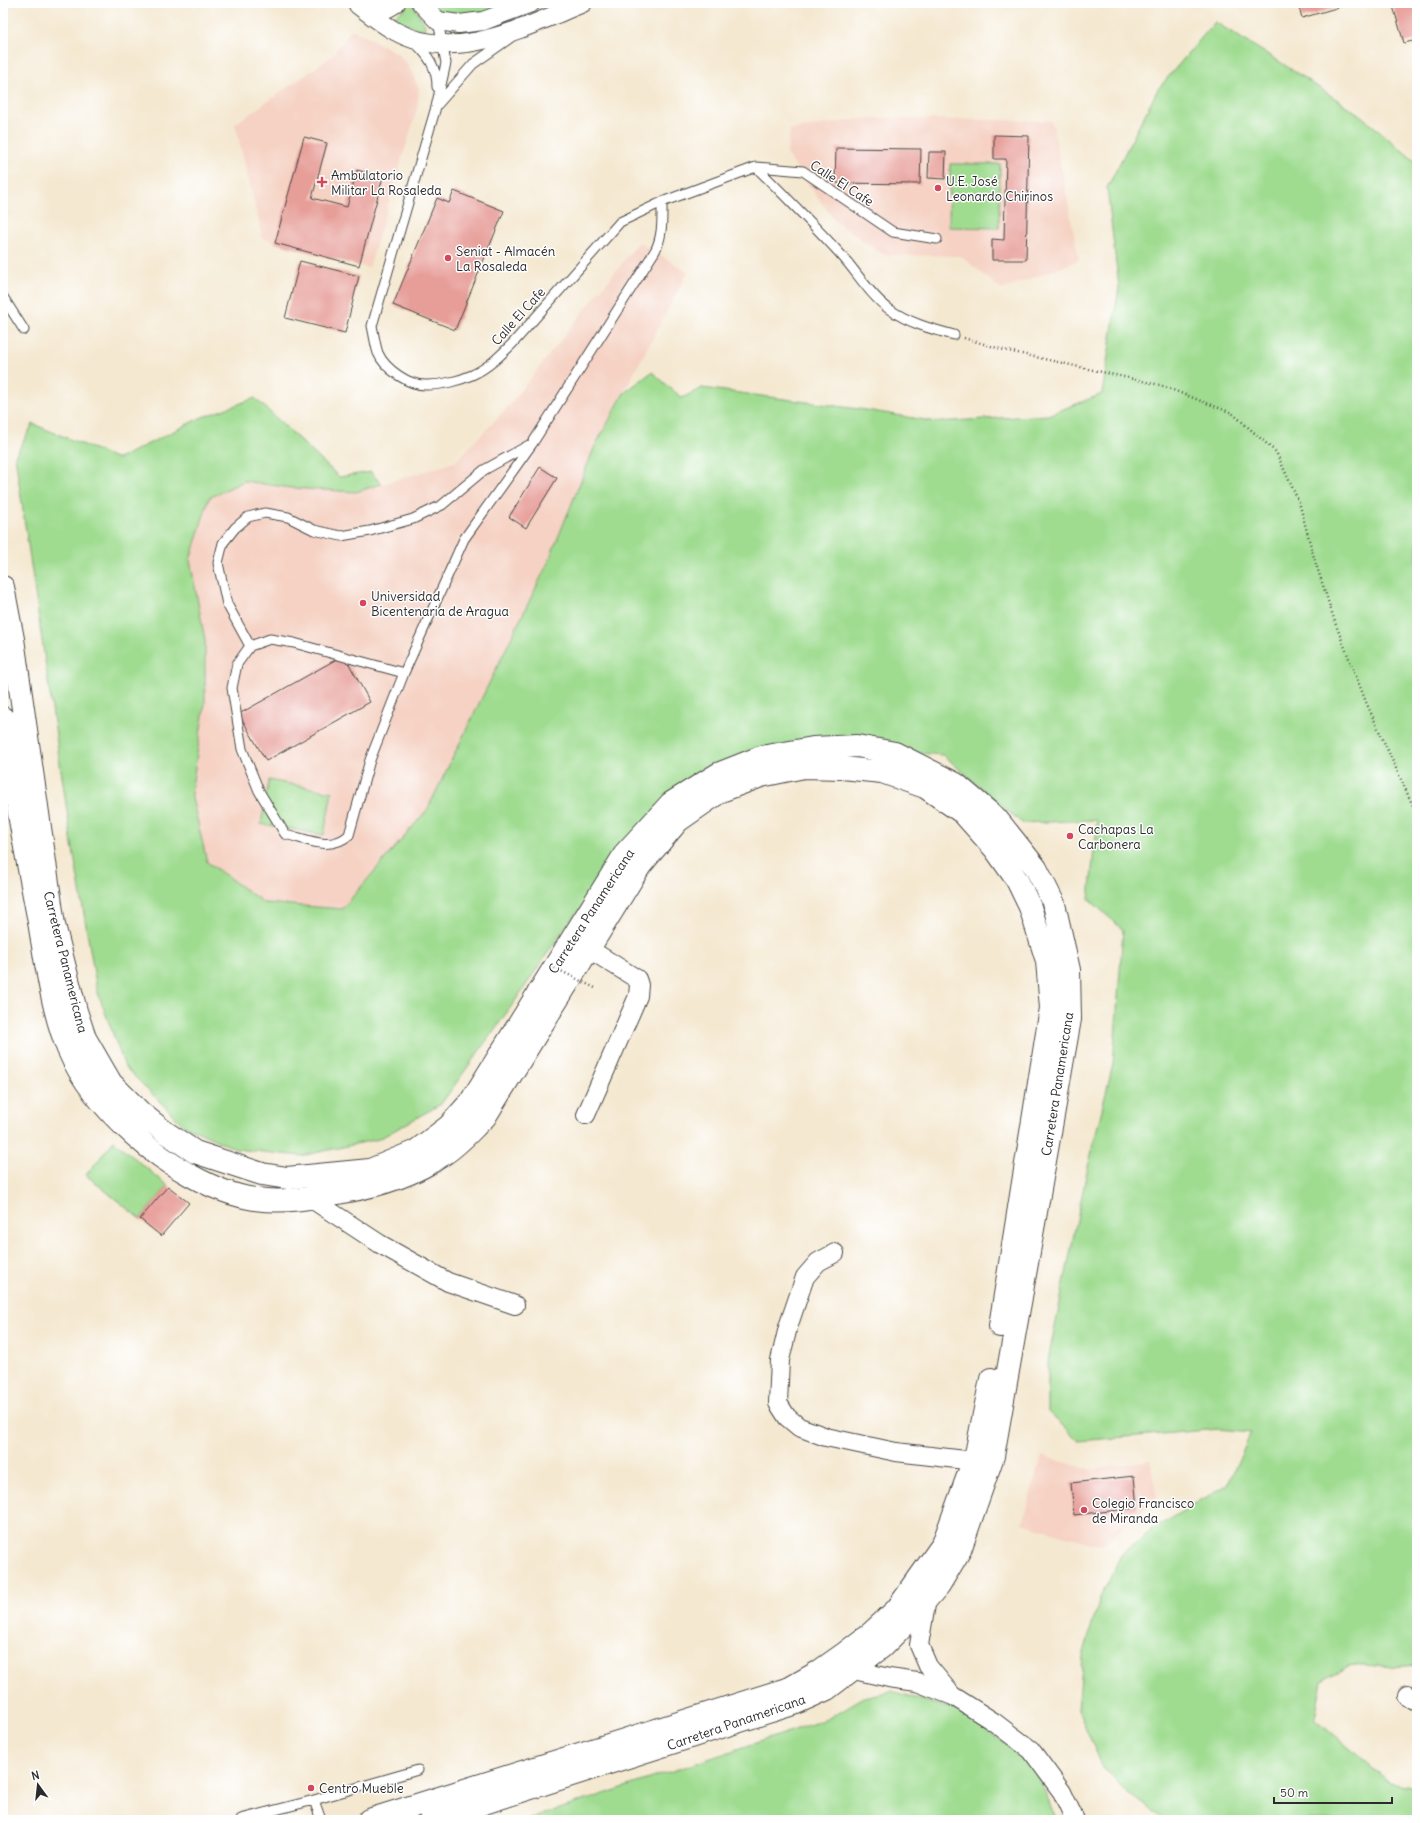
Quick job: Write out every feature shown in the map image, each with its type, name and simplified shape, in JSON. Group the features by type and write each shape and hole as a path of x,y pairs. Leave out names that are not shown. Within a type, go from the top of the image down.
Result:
{"main road":[{"name":"Carretera Panamericana","path":"3,587 13,639 54,925 76,1011 85,1038 111,1083 140,1112 165,1132 195,1152 262,1174 287,1178 370,1170 416,1151 449,1126 471,1101 626,852 671,803 718,774 761,757 813,748 857,746 895,753 956,784 997,819 1036,868 1054,904 1069,970 1070,1019 993,1456 960,1550 939,1585 909,1620 882,1647 854,1670 827,1689 796,1704 431,1820"},
{"name":"Carretera Panamericana","path":"3,718 6,763 53,993 67,1047 78,1070 95,1094 119,1122 147,1148 180,1172 220,1189 254,1199 282,1200 310,1198 372,1187 399,1178 424,1167 460,1142 486,1117 640,866 678,821 721,791 762,776 804,767 842,768 882,772 925,787 963,813 996,849 1017,880 1030,908 1047,961 1051,1008 994,1364 974,1461 943,1544 897,1609 871,1633 818,1672 790,1688 370,1820"}],"street":[{"path":"356,4 374,11 382,11 396,3"},
{"path":"421,3 438,21 459,24 483,21 531,3"},
{"path":"356,4 396,32 408,37 443,45 494,38 528,26 582,3"},
{"path":"586,1115 638,996 639,985 637,979 589,948"},
{"path":"310,1198 380,1244 448,1282 515,1305"},
{"path":"835,1253 818,1262 805,1277 788,1327 780,1360 778,1403 787,1417 799,1427 826,1437 896,1452 974,1461"},
{"path":"927,1600 919,1645 928,1666 953,1696"},
{"path":"854,1670 889,1678 917,1682 953,1696 994,1722 1031,1750 1062,1792 1076,1820"}],"lane":[{"path":"436,107 446,63 438,21"},
{"path":"436,107 473,64 528,26"},
{"path":"408,37 426,54 434,66 437,77 436,107"},
{"name":"Calle El Cafe","path":"436,107 372,326 378,353 392,372 408,380 426,386 451,382 472,375 494,361 513,343 620,222 662,202 756,167 803,171 893,232 937,239"},
{"path":"756,167 810,221 889,309 915,324 954,335"},
{"path":"404,673 294,643 270,639 250,646 237,664 232,688 242,749 259,792 285,834 328,845 342,841 348,835 370,760 404,673 464,539 532,444 657,247 662,223 662,202"},
{"path":"3,297 24,330"},
{"path":"250,646 227,604 218,562 223,543 235,528 248,517 265,513 288,517 314,530 341,536 370,531 413,519 442,505 484,470 532,444"},
{"path":"241,1819 418,1770"},
{"path":"314,1800 321,1820"}],"path":[{"path":"954,335 1004,350 1160,385 1232,413 1276,452 1299,502 1314,558 1336,626 1366,702 1413,806"},
{"path":"551,966 597,989"}],"shaded area":[{"name":"Ambulatorio Militar La Rosaleda","path":"352,29 397,53 406,62 419,89 417,109 369,268 263,239 235,124 331,57"},
{"name":"U.E. José Leonardo Chirinos","path":"866,118 1052,121 1079,260 1002,290 961,256 884,255 835,221 787,155 790,130"},
{"name":"Universidad Bicentenaria de Aragua","path":"639,242 688,272 595,446 547,565 427,810 342,909 264,903 207,862 191,793 205,703 205,640 190,560 209,498 244,481 291,488 356,492 455,462 506,409"},
{"name":"Colegio Francisco de Miranda","path":"1042,1456 1092,1470 1150,1460 1157,1498 1101,1546 1022,1523"}],"green space":[{"path":"409,3 412,3 425,25 424,31 391,18 405,9"},
{"path":"431,3 513,3 482,13 458,16 438,10"},
{"path":"1215,22 1283,64 1360,115 1417,163 1417,1665 1393,1667 1349,1664 1322,1681 1315,1718 1388,1782 1417,1787 1417,1820 1166,1820 1128,1793 1103,1768 1078,1710 1083,1656 1100,1598 1121,1555 1151,1530 1228,1484 1251,1432 1219,1429 1079,1441 1048,1412 1048,1361 1087,1171 1113,1064 1123,930 1089,899 1097,820 1022,823 943,755 808,744 654,820 566,926 515,1001 441,1104 379,1139 301,1156 236,1149 183,1125 125,1067 97,990 71,838 15,456 33,424 118,459 200,418 255,398 339,477 371,472 381,484 356,492 291,488 244,481 209,498 190,560 205,640 205,703 191,793 207,862 264,903 342,909 427,810 547,565 595,446 624,393 652,372 682,398 702,388 866,410 937,422 1048,415 1102,394 1119,287 1107,188 1158,89"},
{"path":"950,164 1000,164 999,228 949,227"},
{"path":"269,780 332,792 324,835 261,824"},
{"path":"114,1141 168,1186 140,1219 86,1175"},
{"path":"891,1691 957,1710 1001,1741 1035,1769 1057,1820 527,1820 827,1719 864,1697"}],"building":[{"path":"1298,3 1353,3 1302,18"},
{"path":"1392,3 1414,3 1417,9 1417,40 1404,43"},
{"path":"994,135 1029,136 1026,260 992,260 992,239 1004,240 1006,159 994,159"},
{"path":"304,137 327,143 312,198 347,207 357,170 383,177 359,266 275,243"},
{"path":"836,148 921,149 920,184 835,183"},
{"path":"929,152 946,152 945,179 928,178"},
{"name":"Seniat - Almacén La Rosaleda","path":"454,191 504,211 455,330 393,305 437,198 449,203"},
{"path":"300,261 359,276 345,333 285,318"},
{"path":"540,467 557,478 526,528 509,517"},
{"path":"344,655 370,702 266,761 239,714"},
{"path":"168,1186 189,1203 161,1236 140,1219"},
{"path":"1134,1476 1137,1508 1074,1515 1071,1483"}],"place":[{"name":"Ambulatorio Militar La Rosaleda","path":"322,182"},
{"name":"U.E. José Leonardo Chirinos","path":"938,188"},
{"name":"Seniat - Almacén La Rosaleda","path":"448,258"},
{"name":"Universidad Bicentenaria de Aragua","path":"363,603"},
{"name":"Cachapas La Carbonera","path":"1070,836"},
{"name":"Colegio Francisco de Miranda","path":"1084,1510"},
{"name":"Centro Mueble","path":"311,1788"}]}
